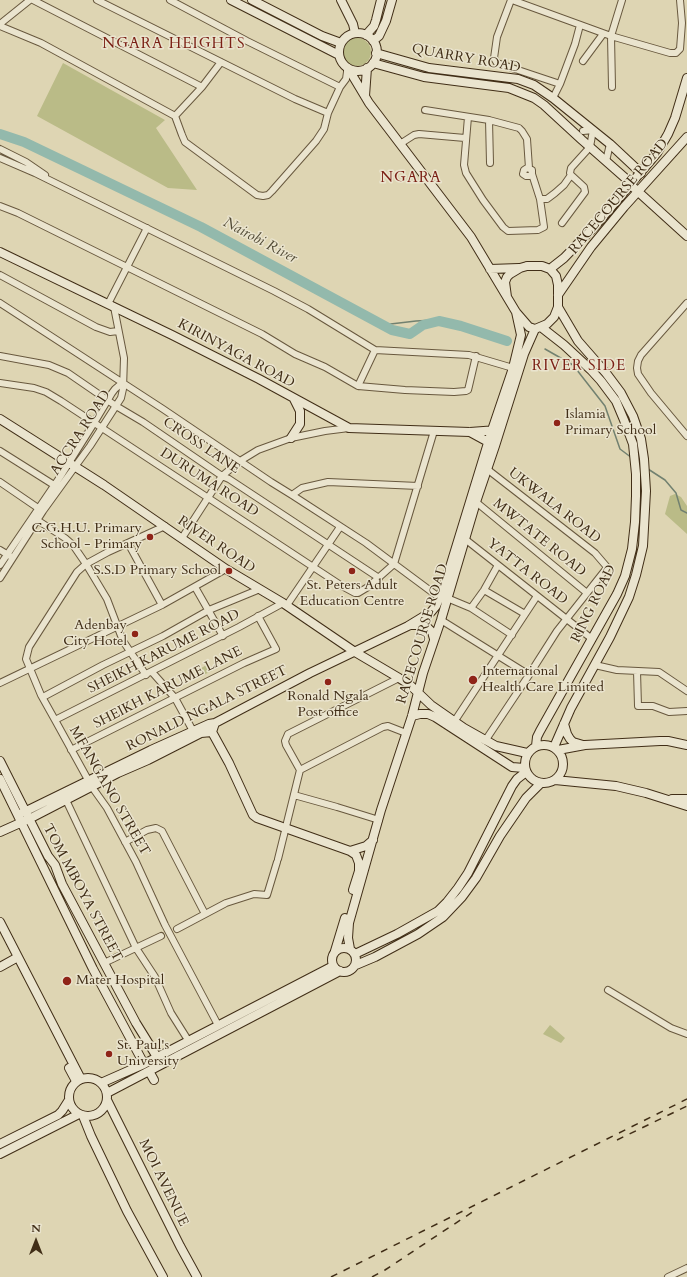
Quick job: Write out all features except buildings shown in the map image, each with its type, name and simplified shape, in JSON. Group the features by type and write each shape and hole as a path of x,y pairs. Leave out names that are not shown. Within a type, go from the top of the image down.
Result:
{"main road":[{"path":"231,0 339,55"},
{"path":"252,0 322,36 341,43"},
{"path":"341,0 353,24 355,33"},
{"path":"366,35 374,26 381,0"},
{"path":"373,41 378,36 386,21 392,0"},
{"path":"365,96 370,66 376,53 373,41 366,35 355,33 346,37 341,43 339,47 339,55 343,64 348,68 371,107 471,237 482,253 490,269 516,312 529,327 538,328 547,324 554,317 558,307 558,295 556,276 550,269 542,266 490,269"},
{"name":"QUARRY ROAD","path":"376,53 429,68 518,79 534,85 593,130 641,173"},
{"path":"348,68 361,70 370,66"},
{"name":"QUARRY ROAD","path":"370,66 424,78 509,88 523,92 544,105 582,136 590,148 606,161 638,192"},
{"path":"550,269 564,258 595,226 657,153 675,118 687,78"},
{"name":"RACECOURSE ROAD","path":"558,295 591,247 687,137"},
{"path":"638,192 687,236"},
{"name":"KIRINYAGA ROAD","path":"0,252 191,345 349,428 470,432 501,429"},
{"path":"507,297 505,282 507,277 520,268"},
{"name":"RING ROAD","path":"556,748 571,708 619,620 629,597 643,546 646,492 644,462 635,422 621,394 606,373 578,341 558,307"},
{"name":"RACECOURSE ROAD","path":"431,612 444,598 465,539 487,469 492,444 492,430 513,368 521,335 516,312"},
{"name":"RACECOURSE ROAD","path":"353,951 348,938 349,923 379,820 412,716 417,692 441,620 444,598 492,444 501,429 524,354 538,328"},
{"name":"RING ROAD","path":"536,746 537,737 617,594 625,576 632,549 635,522 635,461 630,436 616,401 591,370 564,345 538,328"},
{"path":"291,438 300,424 300,410 294,399"},
{"name":"RIVER ROAD","path":"0,419 72,464 226,569 285,604 355,652 399,678 454,722 485,741 503,749 527,753"},
{"path":"470,432 492,444"},
{"name":"RONALD NGALA STREET","path":"0,832 23,817 193,731 215,723 310,673 408,626 431,612"},
{"path":"408,626 424,626 432,632 434,639"},
{"path":"412,716 428,714 435,717 512,767 525,770"},
{"path":"215,723 212,732 252,815 350,851 358,859 358,871 332,958 333,966 340,971 348,972 356,965 375,957 418,934 443,917 462,897 476,878 500,836 526,798 541,783"},
{"path":"564,724 570,739 573,742 585,745"},
{"name":"RONALD NGALA STREET","path":"23,817 66,800 90,784 201,733 212,732"},
{"path":"687,740 585,745 556,748 542,745 536,746 527,753 525,758 525,770 529,777 534,781 541,783 555,780 616,786 646,793 687,806"},
{"path":"668,741 687,745"},
{"path":"555,780 562,770 563,763 556,748"},
{"name":"TOM MBOYA STREET","path":"1,765 23,817 92,967 146,1068 154,1080"},
{"path":"353,951 397,934 438,911 448,902 468,873 512,786 525,770"},
{"name":"TOM MBOYA STREET","path":"0,779 55,865 62,884 103,962 136,1023 157,1057"},
{"path":"663,799 687,799"},
{"path":"350,851 366,846 374,840"},
{"path":"0,922 16,959 79,1080"},
{"path":"0,934 16,959"},
{"path":"335,951 345,947 353,951 357,959 356,965"},
{"path":"0,967 16,959"},
{"path":"92,967 97,962 103,962"},
{"path":"107,1097 146,1068 157,1057 333,966"},
{"path":"163,1277 127,1211 81,1115 71,1106 69,1100 70,1088 79,1080 91,1078 101,1082 146,1068 340,971"},
{"path":"98,977 106,976 109,972"},
{"path":"0,1154 81,1115 89,1116 99,1113 106,1105 107,1097 101,1082"},
{"name":"MOI AVENUE","path":"107,1097 180,1246 197,1277"},
{"path":"0,1144 58,1115 69,1100"}],"street":[{"path":"202,88 32,0 0,25 41,43 175,116 185,142 257,195 263,196 272,191 316,141 324,129 328,113 340,87 346,78 348,68"},
{"path":"98,0 295,99 328,113"},
{"path":"170,0 261,48 340,87"},
{"path":"560,84 497,63 494,58 497,37 512,0 603,34 660,51 676,53 680,49 682,23 680,0 687,2"},
{"path":"612,87 611,36 622,0"},
{"path":"553,98 560,84 575,44 580,25"},
{"path":"583,60 603,34"},
{"path":"175,116 202,88 221,62"},
{"path":"346,78 356,81"},
{"path":"426,110 489,120 511,125 522,131 528,144 530,171 540,199 544,227 538,230 505,230 483,200 466,173 464,165 465,138 468,117"},
{"path":"489,120 490,163"},
{"path":"582,136 584,123"},
{"path":"582,136 593,130"},
{"path":"540,199 547,199 564,185 571,175 571,168 590,148 593,130"},
{"path":"400,144 418,134 465,138"},
{"path":"606,161 610,144"},
{"path":"0,149 26,162 60,186"},
{"path":"0,158 147,228 308,309 375,350 476,356 513,368"},
{"path":"562,223 585,192 584,187 571,175"},
{"path":"0,206 262,334 295,354 325,367 358,386 405,390 466,391 470,386 476,356"},
{"path":"122,384 125,366 124,358 111,305 147,228"},
{"path":"0,275 96,327 110,332 118,331"},
{"path":"0,303 271,482 292,494 444,598 471,608 512,635"},
{"path":"687,303 641,355 637,368 638,374 651,393 687,436"},
{"path":"358,386 375,350"},
{"name":"CROSS LANE","path":"0,356 57,368 143,422 222,476 240,486 379,578"},
{"name":"DURUMA ROAD","path":"0,383 34,388 46,392 349,591 355,593 364,591 394,564"},
{"name":"ACCRA ROAD","path":"0,566 10,556 37,520 72,464 108,400 115,389 122,384"},
{"name":"ACCRA ROAD","path":"0,578 10,556 38,508 101,428 116,406 122,393 122,384"},
{"path":"182,538 222,476 240,461 258,450 291,438 349,428"},
{"path":"394,564 434,431"},
{"path":"0,451 54,486"},
{"name":"UKWALA ROAD","path":"485,741 566,619 606,569 606,565 595,553 487,469"},
{"path":"0,482 38,508"},
{"path":"292,494 302,488 328,482 364,482 418,486"},
{"name":"MWTATE ROAD","path":"476,502 587,593"},
{"path":"37,520 65,538 72,545 86,564 107,599 116,626 130,652 149,674 175,698 193,731"},
{"path":"86,564 165,526"},
{"name":"SHEIKH KARUME ROAD","path":"55,720 149,674 223,636 258,616 285,604 340,527"},
{"name":"YATTA ROAD","path":"465,539 592,639"},
{"path":"128,543 162,604"},
{"path":"0,550 10,556"},
{"name":"MFANGANO STREET","path":"86,564 73,578 29,647 26,658 55,720 90,784 107,808 136,862 174,941"},
{"path":"471,608 484,590 498,565"},
{"path":"0,683 162,604 226,569"},
{"path":"195,587 223,636"},
{"path":"43,697 162,636 209,610 260,589"},
{"path":"484,590 525,614"},
{"path":"454,722 499,656 537,596"},
{"name":"SHEIKH KARUME LANE","path":"71,750 244,663 276,649 258,616"},
{"path":"441,620 529,675"},
{"path":"595,665 617,670 659,672 687,691"},
{"path":"637,671 638,706 653,706 669,712 687,711"},
{"path":"174,941 177,929 226,903 246,896 259,894 267,895 278,860 300,770 286,745 286,737 292,732 399,678"},
{"path":"300,770 383,727 388,726 406,733"},
{"path":"294,795 379,820"},
{"path":"66,800 136,948 155,977 171,1013 188,1040"},
{"path":"125,842 147,830 156,828 162,830 204,914"},
{"path":"103,962 161,936 165,925 177,929"},
{"path":"161,936 174,941 218,1025"},
{"path":"608,990 671,1028 687,1034"},
{"path":"668,1277 687,1268"}],"green space":[{"path":"357,38 367,42 371,52 367,62 357,66 347,62 343,52 347,42"},
{"path":"63,63 165,120 156,128 197,190 168,188 37,116"},
{"path":"675,494 681,497 687,506 687,534 665,514 670,496"},
{"path":"208,664 212,671 201,676 198,670"},
{"path":"550,1025 565,1038 561,1043 543,1034"}],"waterway":[{"name":"Nairobi River","path":"0,134 24,142 201,227 392,330 410,334 423,325 439,321 461,326 507,341"},
{"path":"382,325 416,321 439,321"},
{"name":"Nairobi River","path":"545,349 573,365 605,406 620,449 632,458"},
{"name":"Nairobi River","path":"648,469 665,480 676,493 681,510 687,513"}],"railway":[{"path":"331,1277 687,1099"},
{"path":"617,1140 687,1106"},
{"path":"372,1277 477,1209"}],"place":[{"name":"Islamia Primary School","path":"557,423"},
{"name":"C.G.H.U. Primary School - Primary","path":"150,537"},
{"name":"S.S.D Primary School","path":"229,571"},
{"name":"St. Peters Adult Education Centre","path":"352,571"},
{"name":"Adenbay City Hotel","path":"135,634"},
{"name":"International Health Care Limited","path":"473,680"},
{"name":"Ronald Ngala Post office","path":"328,682"},
{"name":"Mater Hospital","path":"67,981"},
{"name":"St. Paul's University","path":"109,1054"}],"district":[{"name":"NGARA HEIGHTS","path":"174,45"},
{"name":"NGARA","path":"411,179"},
{"name":"RIVER SIDE","path":"579,367"}]}
